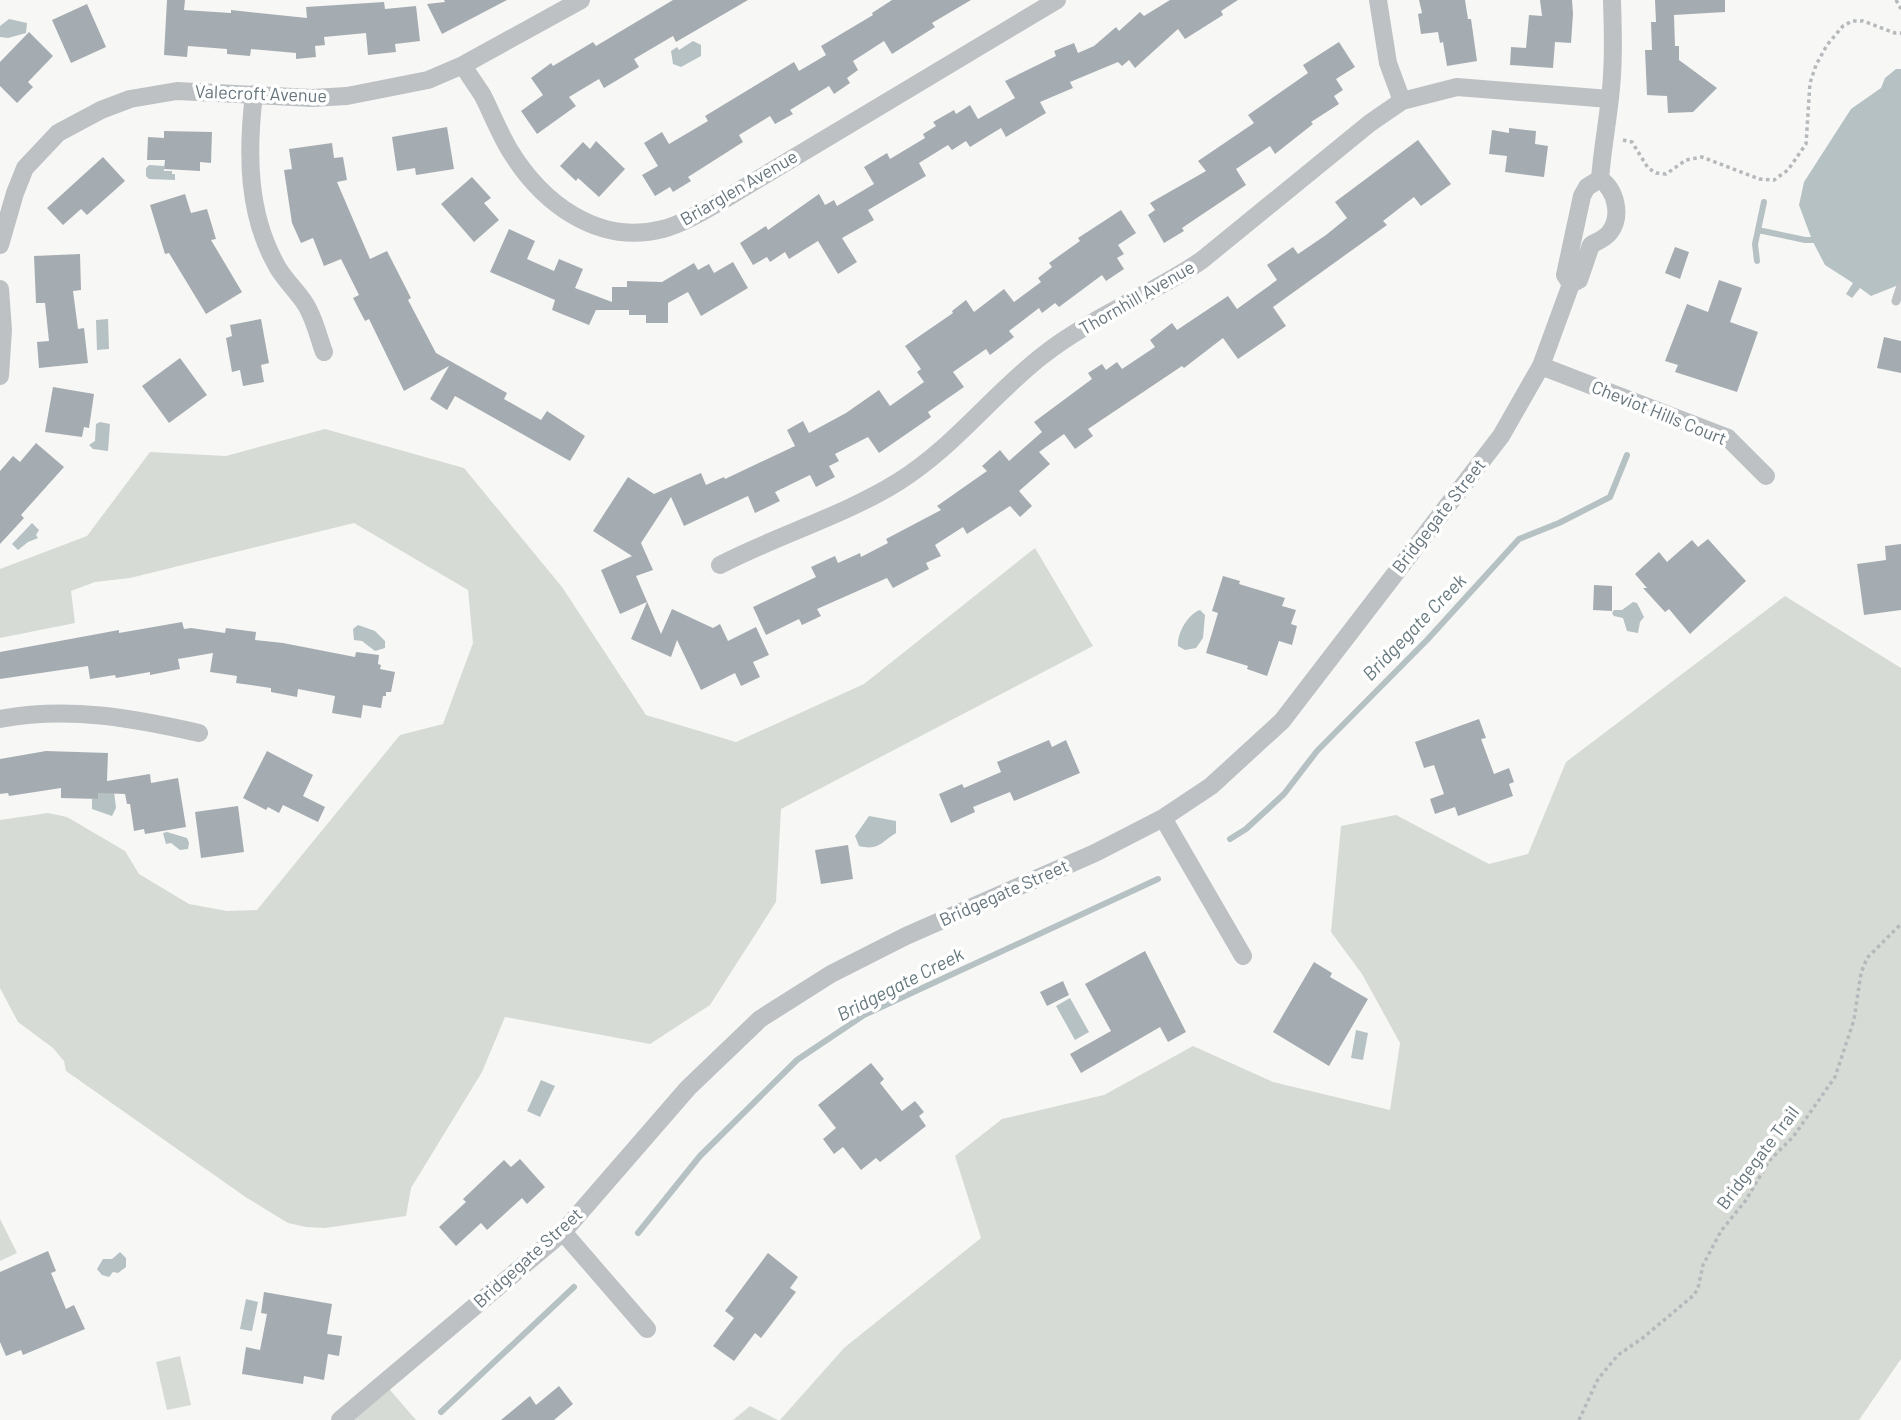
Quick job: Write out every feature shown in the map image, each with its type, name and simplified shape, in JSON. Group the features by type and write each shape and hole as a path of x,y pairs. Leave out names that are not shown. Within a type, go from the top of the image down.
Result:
{"street":[{"name":"Valecroft Avenue","path":"0,245 4,213 25,168 58,133 81,118 130,99 177,91 312,98 347,96 428,80 463,65 581,0"},
{"name":"Briarglen Avenue","path":"463,65 482,94 509,149 552,203 585,222 608,229 642,232 682,222 725,199 1056,0"},
{"path":"1378,0 1388,63 1402,101"},
{"path":"1600,179 1614,45 1612,0"},
{"name":"Thornhill Avenue","path":"720,565 865,500 929,461 956,439 1041,357 1075,333 1174,279 1202,260 1370,123 1402,101 1457,87 1610,99"},
{"path":"254,94 249,153 260,228 278,269 306,304 324,352"},
{"name":"Bridgegate Street","path":"340,1420 563,1231 688,1088 760,1019 831,974 896,941 1095,853 1163,818 1211,786 1282,721 1501,436 1541,366 1571,284 1579,280 1591,245 1605,237 1616,220 1612,194 1608,184 1600,179 1587,187 1582,196 1565,275 1571,284"},
{"path":"1576,233 1585,244 1591,245"},
{"path":"0,289 3,330 0,376"},
{"name":"Cheviot Hills Court","path":"1541,366 1728,438 1766,476"},
{"path":"0,719 25,715 87,713 156,723 199,733"},
{"path":"1163,818 1243,956"},
{"path":"563,1231 647,1329"}],"lane":[{"path":"1896,301 1901,286"}],"path":[{"path":"1896,0 1901,9"},
{"path":"1604,136 1632,142 1648,168 1656,173 1666,173 1686,160 1702,157 1759,180 1773,180 1788,170 1806,144 1810,83 1827,45 1843,26 1852,21 1863,21 1901,33"},
{"name":"Bridgegate Trail","path":"1578,1420 1598,1378 1618,1354 1644,1337 1694,1295 1703,1265 1721,1231 1746,1200 1769,1161 1793,1137 1835,1077 1854,1020 1861,973 1867,958 1901,924"}],"shaded area":[{"path":"9,19 27,23 26,33 8,38 0,37 0,26"},
{"path":"693,41 701,45 701,56 681,67 673,64 671,51 677,47 679,50"},
{"path":"1896,69 1901,69 1901,284 1871,296 1860,288 1852,298 1846,294 1853,283 1825,265 1799,205 1804,182 1851,109 1881,88 1885,78"},
{"path":"149,165 164,166 164,171 172,171 172,174 175,174 175,180 149,179 146,176 146,168"},
{"path":"108,319 109,349 97,350 96,320"},
{"path":"96,424 110,424 108,451 93,449 89,445 95,441"},
{"path":"325,429 464,468 562,587 646,715 736,742 864,684 1035,548 1093,646 781,809 776,902 710,1005 650,1044 505,1017 482,1072 411,1188 406,1216 325,1228 288,1223 247,1198 66,1071 64,1061 53,1048 18,1022 0,988 0,820 48,813 67,817 125,851 139,874 189,904 227,911 257,910 400,735 443,724 473,643 468,590 354,523 130,578 95,582 71,591 75,623 0,638 0,569 87,536 150,452 226,456"},
{"path":"32,523 39,530 36,535 38,538 18,550 12,544"},
{"path":"1785,596 1901,668 1901,1359 1859,1420 780,1420 844,1348 981,1238 955,1156 1002,1119 1104,1095 1193,1046 1273,1082 1390,1110 1400,1043 1362,974 1331,932 1341,826 1396,815 1489,864 1528,854 1566,762"},
{"path":"1633,602 1637,603 1644,617 1638,633 1627,631 1623,618 1612,613"},
{"path":"1200,610 1205,615 1203,638 1196,648 1185,650 1178,646 1181,630 1191,615"},
{"path":"358,625 375,631 385,641 385,648 375,651 362,641 354,640 353,629"},
{"path":"114,791 116,808 112,816 92,809 92,799 98,799 98,793"},
{"path":"869,816 896,821 896,833 876,846 859,846 855,836"},
{"path":"163,833 187,838 188,849 180,850 171,843 166,844"},
{"path":"1070,998 1089,1032 1075,1040 1056,1006"},
{"path":"1356,1030 1368,1033 1363,1060 1351,1058"},
{"path":"541,1080 555,1086 540,1117 527,1111"},
{"path":"0,1219 17,1253 0,1261"},
{"path":"120,1252 126,1258 126,1267 118,1273 113,1272 109,1277 102,1275 97,1269 103,1259 112,1259"},
{"path":"246,1299 258,1302 252,1331 240,1329"},
{"path":"180,1356 191,1405 167,1410 156,1362"},
{"path":"384,1383 416,1420 340,1420"},
{"path":"750,1406 778,1420 733,1420"}],"building":[{"path":"167,0 185,0 184,10 231,13 231,10 307,18 306,7 384,2 385,9 416,6 420,41 395,44 396,52 368,55 366,33 324,37 325,45 315,46 316,57 296,59 296,53 251,49 250,56 227,54 227,49 188,46 187,57 164,55"},
{"path":"444,0 507,0 442,34 427,4 445,2"},
{"path":"673,0 748,0 676,42 673,36 634,59 639,67 604,88 599,79 569,97 576,106 537,134 521,111 543,95 531,78 551,63 553,66 593,42 596,46"},
{"path":"892,0 971,0 932,23 935,27 892,54 884,41 853,61 858,70 847,78 850,83 834,94 829,86 790,110 793,114 775,124 770,116 739,135 743,142 688,177 691,181 673,192 670,187 655,196 642,175 658,166 644,143 662,132 669,144 708,121 705,116 794,62 799,71 826,55 821,46 873,15 872,13"},
{"path":"1170,0 1238,0 1221,11 1223,15 1185,39 1178,29 1135,68 1129,60 1122,66 1118,62 1070,82 1073,88 1040,102 1046,113 1006,137 1001,128 970,147 966,141 952,150 948,145 919,163 926,176 868,210 874,220 842,238 857,262 838,274 818,241 789,259 785,252 770,262 767,257 753,265 740,243 766,226 768,230 819,194 825,205 834,200 837,206 874,184 864,167 887,153 890,159 925,138 923,134 936,126 933,122 954,110 956,114 970,105 978,119 1015,98 1005,81 1056,56 1054,51 1074,43 1078,53 1094,46 1116,27 1119,31 1140,12 1144,16"},
{"path":"1419,0 1465,0 1468,19 1471,19 1477,61 1447,66 1443,42 1440,43 1438,32 1421,34 1418,14 1422,13"},
{"path":"1540,0 1572,0 1571,43 1555,42 1553,68 1510,65 1511,47 1526,48 1529,15 1542,16"},
{"path":"1655,0 1725,0 1725,12 1674,15 1675,46 1679,46 1679,60 1717,88 1693,112 1668,113 1667,96 1647,95 1645,50 1652,50 1651,22 1656,22"},
{"path":"87,4 106,47 71,63 52,20"},
{"path":"29,32 53,56 28,82 33,87 17,103 0,86 0,62"},
{"path":"1339,42 1355,67 1336,79 1343,90 1334,96 1339,104 1311,122 1313,124 1275,154 1270,146 1236,169 1246,185 1164,243 1148,215 1155,210 1150,203 1206,171 1198,161 1254,123 1248,115 1308,73 1303,65"},
{"path":"447,127 454,169 416,175 415,168 397,171 392,137"},
{"path":"1509,128 1536,131 1535,144 1548,146 1544,177 1505,172 1507,156 1489,154 1492,130 1509,133"},
{"path":"164,131 212,132 211,163 200,162 200,171 164,169 165,160 147,160 148,137 164,138"},
{"path":"1418,140 1451,184 1421,206 1414,197 1383,221 1387,225 1273,307 1286,326 1238,359 1223,338 1184,368 1182,366 1088,429 1093,436 1075,449 1064,434 1039,452 1050,464 1019,491 1032,506 1020,517 1010,506 967,534 963,527 935,545 941,556 926,563 929,569 893,588 887,578 817,609 821,616 802,625 799,619 766,635 753,607 816,577 811,567 835,556 838,563 860,553 861,557 888,543 886,539 941,510 937,506 987,471 982,466 1000,450 1009,461 1042,432 1034,422 1092,379 1088,373 1102,364 1106,370 1117,362 1122,369 1155,347 1150,340 1172,323 1177,330 1228,296 1237,309 1277,280 1267,265 1293,247 1298,254 1347,218 1335,202"},
{"path":"596,141 625,169 599,197 560,166 583,142 590,149"},
{"path":"332,143 334,158 343,157 347,180 337,182 370,259 387,251 411,298 408,300 436,353 507,393 504,399 541,420 547,411 585,436 570,461 455,396 447,410 430,399 449,366 404,391 369,319 365,321 353,298 359,295 341,259 324,266 313,238 301,243 292,223 284,170 292,169 289,149"},
{"path":"103,157 125,181 87,215 81,209 63,225 47,208"},
{"path":"472,177 491,198 484,203 499,220 474,242 441,204"},
{"path":"185,194 191,213 207,209 216,239 211,240 242,292 206,314 169,253 165,254 150,205"},
{"path":"1121,210 1136,233 1118,245 1124,254 1117,258 1124,269 1106,281 1102,275 1059,307 1055,303 1042,313 1039,308 1009,331 1014,337 990,355 986,349 953,372 964,387 928,412 931,417 879,453 868,437 835,454 839,461 829,466 835,477 816,487 810,475 775,492 780,501 755,513 748,496 684,526 671,497 641,543 653,570 636,576 661,634 672,609 713,628 720,624 728,641 756,627 769,655 753,662 760,677 741,686 735,673 701,690 677,640 671,657 631,639 647,602 620,614 601,570 632,556 593,531 628,477 654,494 701,473 706,485 724,477 725,479 795,446 787,430 803,421 809,433 846,413 879,390 890,406 924,382 917,372 921,369 905,346 953,313 952,311 966,300 974,312 1004,289 1014,302 1041,282 1038,278 1052,267 1049,263 1080,241 1078,238"},
{"path":"509,229 535,241 527,259 554,271 559,259 583,269 575,288 612,302 612,287 627,287 627,281 662,282 694,263 698,270 709,264 714,273 733,262 748,288 701,316 688,292 668,303 668,323 646,323 646,315 629,315 629,310 596,310 589,325 552,310 555,300 490,272"},
{"path":"1675,247 1689,252 1680,279 1665,273"},
{"path":"80,254 81,290 73,291 78,329 84,328 88,363 39,368 37,342 49,341 45,303 36,303 34,256"},
{"path":"1719,280 1742,288 1730,322 1758,332 1737,392 1675,372 1678,365 1665,361 1687,304 1708,312"},
{"path":"261,319 269,363 261,365 264,382 243,386 240,370 232,372 226,338 232,336 230,325"},
{"path":"1884,337 1901,341 1901,373 1877,368"},
{"path":"180,358 207,395 169,423 142,386"},
{"path":"53,387 94,394 89,428 84,427 82,437 45,432"},
{"path":"36,443 64,467 21,515 24,518 0,544 0,471 13,456 20,462"},
{"path":"1708,539 1746,581 1690,634 1669,609 1665,612 1643,588 1647,588 1635,574 1659,552 1667,562 1692,540 1698,547"},
{"path":"1901,544 1901,610 1864,615 1857,564 1886,560 1885,546"},
{"path":"1223,576 1240,581 1239,584 1285,598 1282,606 1296,610 1291,624 1297,626 1292,645 1279,641 1267,676 1247,669 1248,666 1206,653 1218,613 1212,611"},
{"path":"1594,585 1612,586 1612,611 1593,610"},
{"path":"182,622 184,629 225,633 226,628 256,632 255,640 355,657 356,652 379,655 380,669 395,672 391,692 386,692 386,696 383,696 381,708 363,705 361,718 332,713 335,696 298,689 297,697 271,692 271,688 236,683 237,676 210,672 213,653 178,659 180,669 150,675 150,672 90,679 88,666 0,679 0,652 119,630 119,633"},
{"path":"1479,719 1486,738 1481,739 1494,774 1509,768 1514,782 1509,784 1513,796 1458,816 1455,807 1435,814 1430,799 1444,794 1434,765 1424,768 1415,742"},
{"path":"1049,740 1052,747 1066,740 1080,773 1014,801 1010,792 973,807 975,812 951,823 939,794 962,784 964,788 1001,772 997,762"},
{"path":"46,751 108,753 107,781 150,774 151,783 178,778 186,827 145,834 144,829 134,831 130,804 127,804 125,794 98,793 98,799 61,798 61,788 9,796 8,793 0,794 0,759"},
{"path":"267,751 313,775 303,796 325,807 318,822 283,805 279,813 268,807 266,810 243,798"},
{"path":"238,806 244,852 201,858 195,812"},
{"path":"848,845 853,879 821,884 815,850"},
{"path":"1145,951 1186,1032 1168,1042 1160,1027 1081,1073 1070,1054 1111,1031 1085,984"},
{"path":"1314,962 1332,973 1330,977 1368,999 1329,1066 1273,1032"},
{"path":"1063,981 1069,995 1047,1006 1040,992"},
{"path":"871,1063 884,1079 880,1083 902,1111 915,1101 924,1112 919,1116 926,1126 880,1162 876,1158 861,1170 843,1147 834,1154 823,1139 836,1128 818,1105"},
{"path":"520,1159 545,1187 527,1204 522,1198 487,1230 481,1223 456,1246 439,1227 466,1202 463,1199 504,1160 511,1167"},
{"path":"48,1251 56,1271 51,1273 66,1309 74,1305 85,1329 23,1355 21,1350 6,1356 0,1342 0,1272"},
{"path":"768,1253 798,1277 790,1288 796,1292 761,1338 755,1333 734,1361 713,1346 734,1318 725,1311"},
{"path":"264,1292 332,1304 327,1334 342,1336 339,1356 328,1354 324,1380 304,1376 303,1384 242,1374 246,1347 260,1350 267,1314 261,1313"},
{"path":"559,1386 573,1404 554,1420 501,1420 530,1396 536,1405"}],"waterway":[{"path":"1757,261 1755,244 1764,202"},
{"path":"1758,230 1812,240"},
{"name":"Bridgegate Creek","path":"1230,839 1246,829 1284,794 1317,751 1427,640 1519,539 1559,523 1610,497 1627,455"},
{"name":"Bridgegate Creek","path":"638,1233 700,1156 797,1060 864,1015 1158,879"},
{"name":"Bridgegate Creek","path":"441,1412 574,1287"}]}
